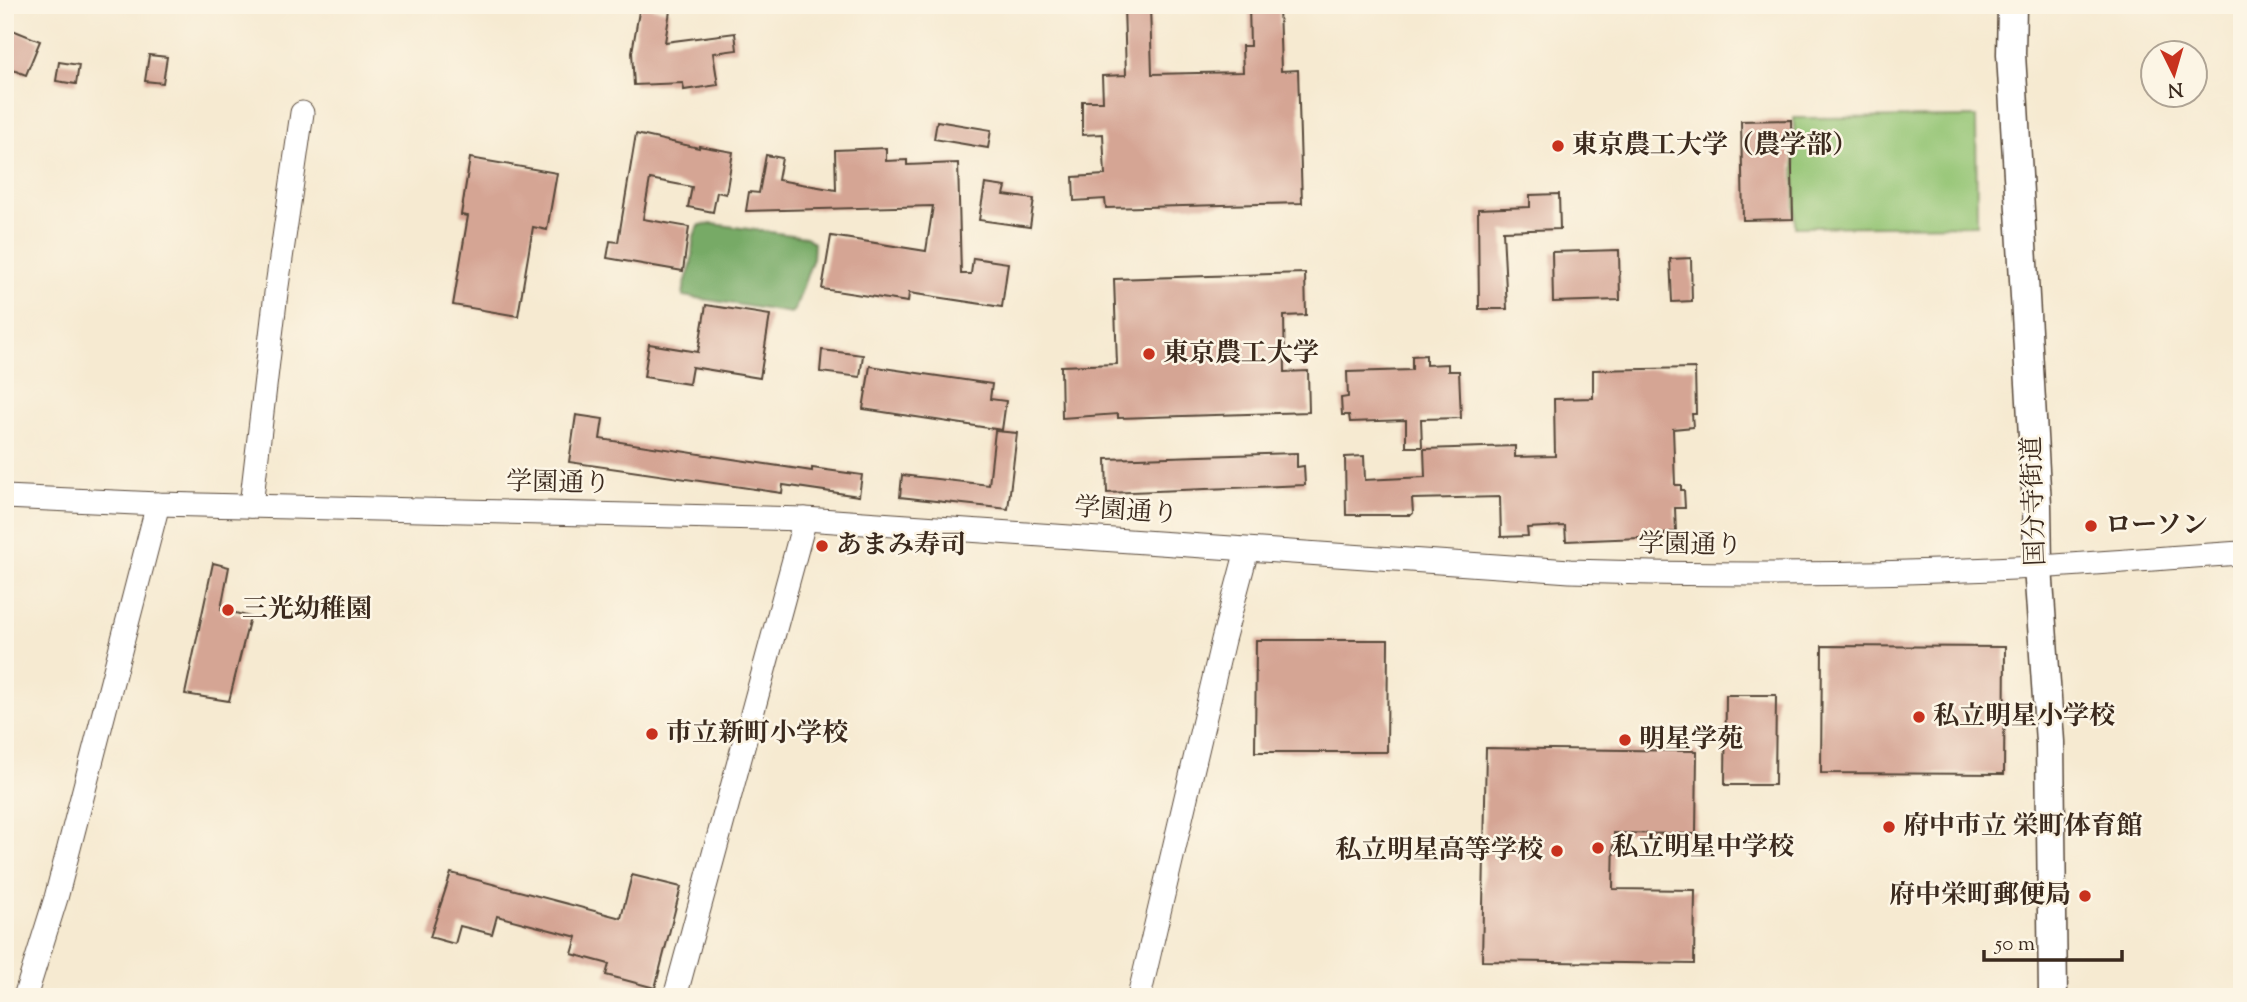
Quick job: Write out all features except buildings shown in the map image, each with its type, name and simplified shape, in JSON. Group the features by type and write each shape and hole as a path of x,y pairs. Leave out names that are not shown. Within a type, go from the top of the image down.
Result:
{"main road":[{"name":"国分寺街道","path":"2012,5 2011,54 2050,742 2053,997"}],"street":[{"path":"251,506 274,306 302,113"},
{"name":"学園通り","path":"5,497 158,504 805,519 1247,550 1691,575 1846,574 2038,567 2242,553"},
{"path":"25,997 56,898 158,504"},
{"path":"675,997 805,519"},
{"path":"1139,997 1223,640 1247,550"}],"green space":[{"path":"1976,117 1977,225 1795,227 1794,118"},
{"path":"713,224 806,237 814,243 813,258 795,309 791,313 683,296 697,230 700,225"}],"place":[{"name":"東京農工大学（農学部）","path":"1558,146"},
{"name":"東京農工大学","path":"1149,354"},
{"name":"ローソン","path":"2091,526"},
{"name":"あまみ寿司","path":"822,546"},
{"name":"三光幼稚園","path":"228,610"},
{"name":"私立明星小学校","path":"1919,717"},
{"name":"市立新町小学校","path":"652,734"},
{"name":"明星学苑","path":"1625,740"},
{"name":"府中市立 栄町体育館","path":"1889,827"},
{"name":"私立明星中学校","path":"1598,848"},
{"name":"私立明星高等学校","path":"1557,851"},
{"name":"府中栄町郵便局","path":"2085,896"}]}
